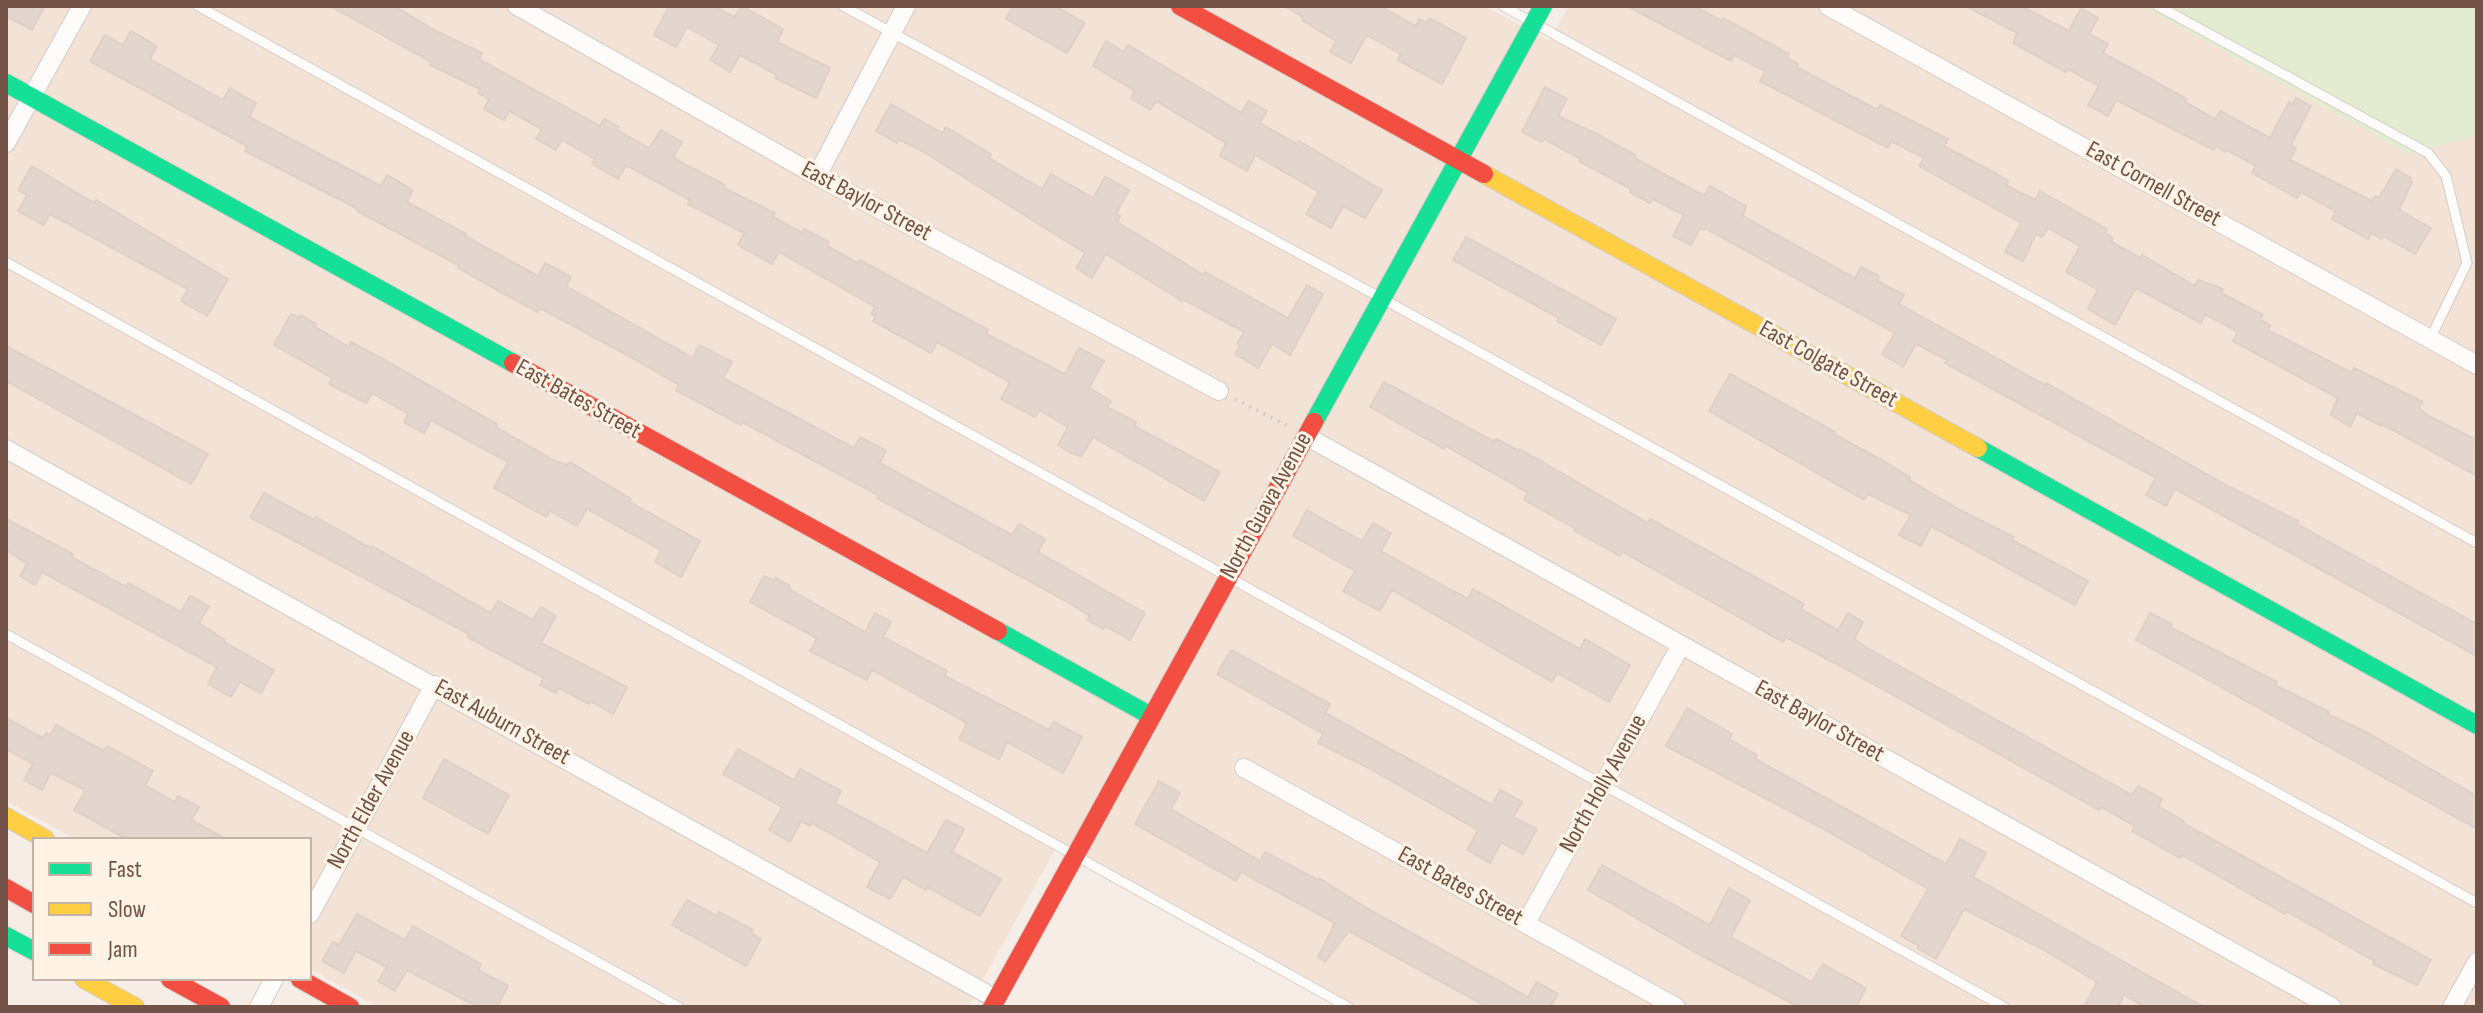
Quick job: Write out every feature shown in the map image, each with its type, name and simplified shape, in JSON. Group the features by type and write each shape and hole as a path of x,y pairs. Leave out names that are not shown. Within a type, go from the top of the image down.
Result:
{"main road":[{"name":"East Colgate Street","path":"1180,6 2477,725"},
{"name":"North Guava Avenue","path":"994,1003 1543,6"},
{"name":"East Bates Street","path":"6,83 1151,716"},
{"path":"6,817 41,837"},
{"path":"6,888 32,903"},
{"path":"6,936 32,950"},
{"path":"88,981 135,1007"},
{"path":"174,981 221,1007"},
{"path":"304,981 350,1007"}],"street":[{"path":"6,143 82,6"},
{"name":"East Baylor Street","path":"517,6 817,176 1219,391"},
{"path":"817,176 906,6"},
{"name":"East Cornell Street","path":"1828,6 2477,365"},
{"name":"East Baylor Street","path":"1306,436 2332,1007"},
{"name":"East Auburn Street","path":"6,449 434,685 994,1003"},
{"name":"North Holly Avenue","path":"1526,923 1681,645"},
{"name":"North Elder Avenue","path":"312,910 434,685"},
{"name":"East Bates Street","path":"1244,768 1676,1007"},
{"path":"2452,1007 2477,962"},
{"path":"259,1007 273,981"}],"lane":[{"path":"198,6 2004,1007"},
{"path":"843,6 1383,299 2477,903"},
{"path":"1503,6 2477,543"},
{"path":"2158,6 2428,153 2446,176 2467,263 2430,339"},
{"path":"6,262 1348,1007"},
{"path":"6,634 679,1007"}],"path":[{"path":"1219,391 1306,436"}],"shaded area":[{"path":"6,6 1485,6 1549,41 1569,6 2141,6 2409,154 2477,135 2477,1007 1354,1007 1058,844 968,1007 378,1007 312,970 312,837 71,837 6,801"}],"green space":[{"path":"2141,6 2477,6 2477,135 2409,154"}],"building":[{"path":"6,6 45,6 32,30 6,16"},
{"path":"330,6 394,6 482,53 479,59 600,126 604,119 649,148 661,130 682,142 675,159 775,213 773,217 802,233 804,229 829,242 827,246 858,263 860,260 988,330 986,334 1065,374 1079,348 1104,361 1089,388 1111,401 1107,407 1136,422 1134,426 1220,472 1204,501 1093,437 1081,456 1071,453 1058,445 1068,427 1039,410 1035,417 1001,399 1010,382 937,342 931,353 873,321 876,316 871,314 875,307 779,252 772,264 738,245 744,233 688,204 690,200 626,165 618,179 592,164 595,159 562,140 556,150 536,139 542,129 509,111 504,120 484,109 489,99 478,93 480,89 430,65 431,62"},
{"path":"669,6 713,6 734,17 742,6 783,29 777,42 830,68 816,98 775,78 777,75 740,55 730,72 710,60 719,45 687,27 676,47 654,35"},
{"path":"1013,6 1055,6 1085,23 1067,53 1006,19"},
{"path":"1285,6 1380,6 1416,26 1419,19 1427,23 1429,18 1466,38 1442,84 1398,60 1401,54 1367,35 1351,63 1330,52 1336,41"},
{"path":"1627,6 1694,6 1722,21 1723,18 1789,54 1787,58 1798,64 1796,67 1878,110 1880,105 1948,139 1944,146 1997,174 2008,181 2006,185 2035,200 2040,191 2107,229 2105,233 2113,238 2111,242 2141,258 2142,255 2195,286 2198,280 2223,289 2221,293 2263,315 2260,320 2270,325 2268,330 2352,373 2354,368 2423,402 2419,408 2427,415 2477,440 2477,476 2357,413 2350,427 2331,415 2338,398 2233,341 2238,332 2205,314 2201,323 2136,288 2115,325 2088,309 2098,290 2066,272 2080,246 2048,228 2042,237 2036,234 2023,261 2005,252 2021,223 1919,166 1924,158 1891,141 1888,148 1760,81 1765,71 1734,55 1731,61"},
{"path":"1966,6 2021,6 2069,31 2081,8 2098,18 2089,34 2108,44 2103,53 2187,99 2185,102 2215,119 2220,111 2270,138 2289,102 2293,104 2296,98 2311,106 2291,145 2296,148 2290,160 2372,201 2375,196 2379,198 2396,169 2411,178 2412,182 2399,210 2431,228 2415,254 2383,236 2381,239 2371,233 2368,239 2332,219 2335,213 2332,209 2301,192 2297,198 2252,173 2256,166 2227,150 2225,152 2216,146 2214,150 2116,100 2108,116 2088,105 2099,86 2013,43 2017,33"},
{"path":"131,31 157,46 150,59 223,100 230,88 256,103 249,117 381,186 387,175 413,190 407,202 465,236 538,276 545,263 571,277 566,286 693,358 699,345 732,362 723,378 854,448 860,437 886,451 880,463 1012,535 1019,524 1045,539 1038,552 1145,613 1130,640 1087,620 1090,616 1066,601 877,498 878,495 676,390 679,385 627,355 540,308 538,312 513,299 358,209 245,151 247,146 90,61 105,35 123,45"},
{"path":"1106,41 1124,52 1128,45 1242,113 1248,101 1267,111 1260,123 1297,144 1299,141 1382,190 1365,218 1343,206 1331,228 1306,214 1319,192 1255,155 1247,171 1220,156 1226,143 1156,101 1150,110 1131,98 1135,91 1093,66"},
{"path":"1545,87 1567,99 1558,116 1597,134 1697,192 1705,195 1710,186 1746,206 1743,216 1855,278 1861,267 1879,276 1877,281 1904,295 1899,304 2226,485 2298,521 2297,524 2477,624 2477,656 2175,489 2166,506 2146,495 2156,478 1945,363 1947,360 1916,344 1903,367 1882,354 1895,333 1705,228 1700,228 1691,245 1673,236 1684,215 1653,199 1650,203 1579,161 1581,159 1544,139 1542,142 1522,132"},
{"path":"891,104 942,133 946,127 991,154 989,158 1042,189 1051,174 1093,198 1105,177 1129,190 1116,214 1120,216 1117,222 1204,275 1205,272 1288,318 1307,285 1323,294 1290,355 1272,344 1258,368 1235,354 1244,332 1182,301 1106,254 1092,278 1076,268 1085,253 922,151 898,139 897,143 876,131"},
{"path":"32,166 94,203 96,200 228,279 207,316 181,301 188,289 50,214 44,225 18,211 27,195 18,190"},
{"path":"1466,237 1616,319 1601,345 1557,321 1559,318 1453,260"},
{"path":"291,314 300,318 301,315 349,347 351,342 388,362 555,461 567,465 570,462 631,499 630,502 700,541 681,577 655,562 661,550 587,509 577,526 550,511 546,517 494,488 508,462 431,420 424,433 404,422 408,414 372,393 366,403 329,384 332,378 274,345"},
{"path":"6,346 208,454 191,484 6,381"},
{"path":"1730,374 1835,432 1960,510 2014,537 2012,540 2088,581 2075,605 1931,526 1921,546 1899,535 1911,515 1868,494 1864,500 1709,411"},
{"path":"1384,382 1493,441 1497,439 1520,449 1648,523 1650,519 1804,604 1801,609 1838,630 1848,613 1863,622 1854,639 1867,648 2132,795 2138,786 2162,799 2158,806 2183,823 2431,960 2417,985 2373,964 2374,961 2182,855 2180,858 2132,831 2135,826 2101,807 2099,810 1866,680 1786,637 1783,642 1623,552 1620,556 1575,531 1524,500 1528,493 1370,407"},
{"path":"264,493 372,546 491,613 498,601 533,620 541,607 556,616 541,643 627,687 613,714 559,688 556,693 540,685 544,678 467,637 469,634 250,517"},
{"path":"1307,510 1362,541 1373,523 1391,533 1381,551 1424,575 1468,599 1473,589 1580,649 1585,639 1630,665 1609,702 1557,673 1552,682 1392,590 1380,611 1343,591 1355,571 1293,536"},
{"path":"6,519 73,554 72,557 126,587 128,583 181,612 190,596 209,606 199,623 224,642 274,670 261,693 240,682 231,697 208,684 217,667 42,572 35,585 20,576 27,564 6,550"},
{"path":"764,576 790,586 789,589 865,632 875,613 891,622 883,637 947,671 945,676 1049,730 1054,722 1082,737 1063,773 1007,742 999,759 959,739 967,723 872,670 867,680 810,651 817,638 750,602"},
{"path":"2150,613 2172,624 2170,627 2277,682 2275,685 2370,734 2477,796 2477,829 2136,640"},
{"path":"1231,650 1330,704 1325,713 1492,805 1500,790 1522,802 1513,817 1537,829 1523,854 1501,842 1490,863 1467,850 1478,830 1318,743 1323,734 1217,674"},
{"path":"1687,708 1732,734 1729,739 1757,755 1755,759 1946,864 1960,839 1986,853 1973,877 2204,1007 2145,1007 2124,995 2118,1007 2084,1007 2097,982 2044,950 1964,909 1936,959 1901,936 1928,889 1820,827 1666,746"},
{"path":"6,718 43,738 46,733 50,735 56,725 104,751 107,746 153,771 145,785 175,802 178,796 199,807 191,820 222,837 123,837 74,810 84,793 83,789 51,773 42,790 24,780 33,764 6,749"},
{"path":"738,749 794,780 800,769 841,791 835,803 927,853 946,820 964,829 952,852 1001,879 980,916 903,877 890,899 867,887 880,862 812,823 810,826 801,821 790,842 769,830 782,807 723,774"},
{"path":"444,759 509,795 488,834 423,798"},
{"path":"1159,781 1180,793 1171,809 1260,861 1265,852 1319,878 1368,909 1528,997 1537,982 1558,994 1550,1007 1487,1007 1349,931 1325,962 1318,957 1335,923 1241,872 1236,881 1135,824"},
{"path":"1602,865 1710,925 1729,888 1750,900 1731,937 1812,982 1823,964 1866,988 1856,1007 1799,1007 1693,951 1588,890"},
{"path":"687,900 753,930 751,933 761,939 746,966 672,925"},
{"path":"357,914 405,940 413,926 481,964 478,970 508,986 497,1007 478,1007 407,970 395,991 378,981 387,967 356,951 344,973 322,961 333,942 339,945"}],"traffic: fast":[{"path":"1314,422 1543,6"},
{"path":"6,83 513,363"},
{"path":"1978,448 2477,725"},
{"path":"998,631 1151,716"},
{"path":"6,936 32,950"}],"traffic: slow":[{"path":"1484,174 1978,448"},
{"path":"6,817 41,837"},
{"path":"88,981 135,1007"}],"traffic: jam":[{"path":"1180,6 1484,174"},
{"path":"513,363 998,631"},
{"path":"992,1007 1314,422"},
{"path":"6,888 32,903"},
{"path":"174,981 221,1007"},
{"path":"304,981 350,1007"}]}
